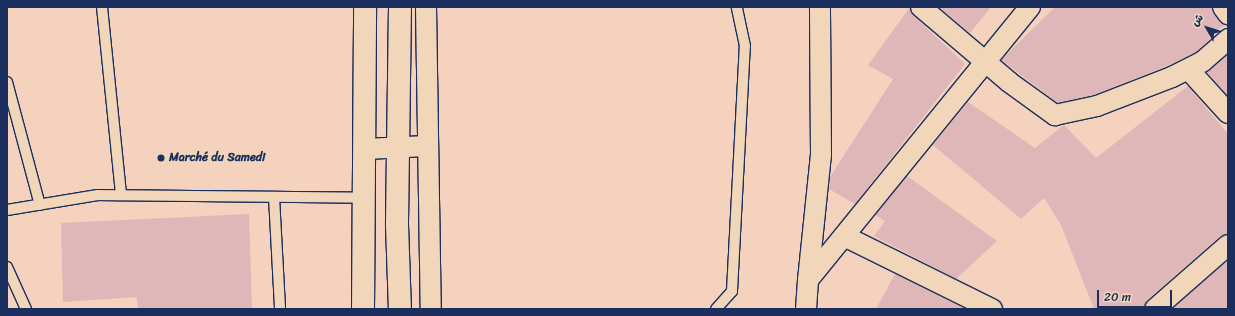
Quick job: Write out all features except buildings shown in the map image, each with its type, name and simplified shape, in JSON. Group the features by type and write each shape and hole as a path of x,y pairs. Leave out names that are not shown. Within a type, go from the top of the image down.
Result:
{"street":[{"path":"363,309 365,7"},
{"path":"400,7 398,147 400,309"},
{"path":"426,7 431,309"},
{"path":"806,309 821,155 820,7"},
{"path":"921,7 983,61 1055,115 1070,114 1129,96 1188,70 1224,46 1228,39"},
{"path":"808,280 846,237 983,61 1030,7"},
{"path":"1222,7 1228,14"},
{"path":"1188,70 1228,113"},
{"path":"365,149 428,146"},
{"path":"846,237 992,309"},
{"path":"1154,309 1228,245"}],"lane":[{"path":"102,7 121,195"},
{"path":"716,309 732,291 745,46 737,7"},
{"path":"7,82 40,205"},
{"path":"7,210 98,195 364,198"},
{"path":"274,197 280,309"},
{"path":"7,266 26,309"}],"place":[{"name":"Marché du Samedi","path":"161,158"}]}
